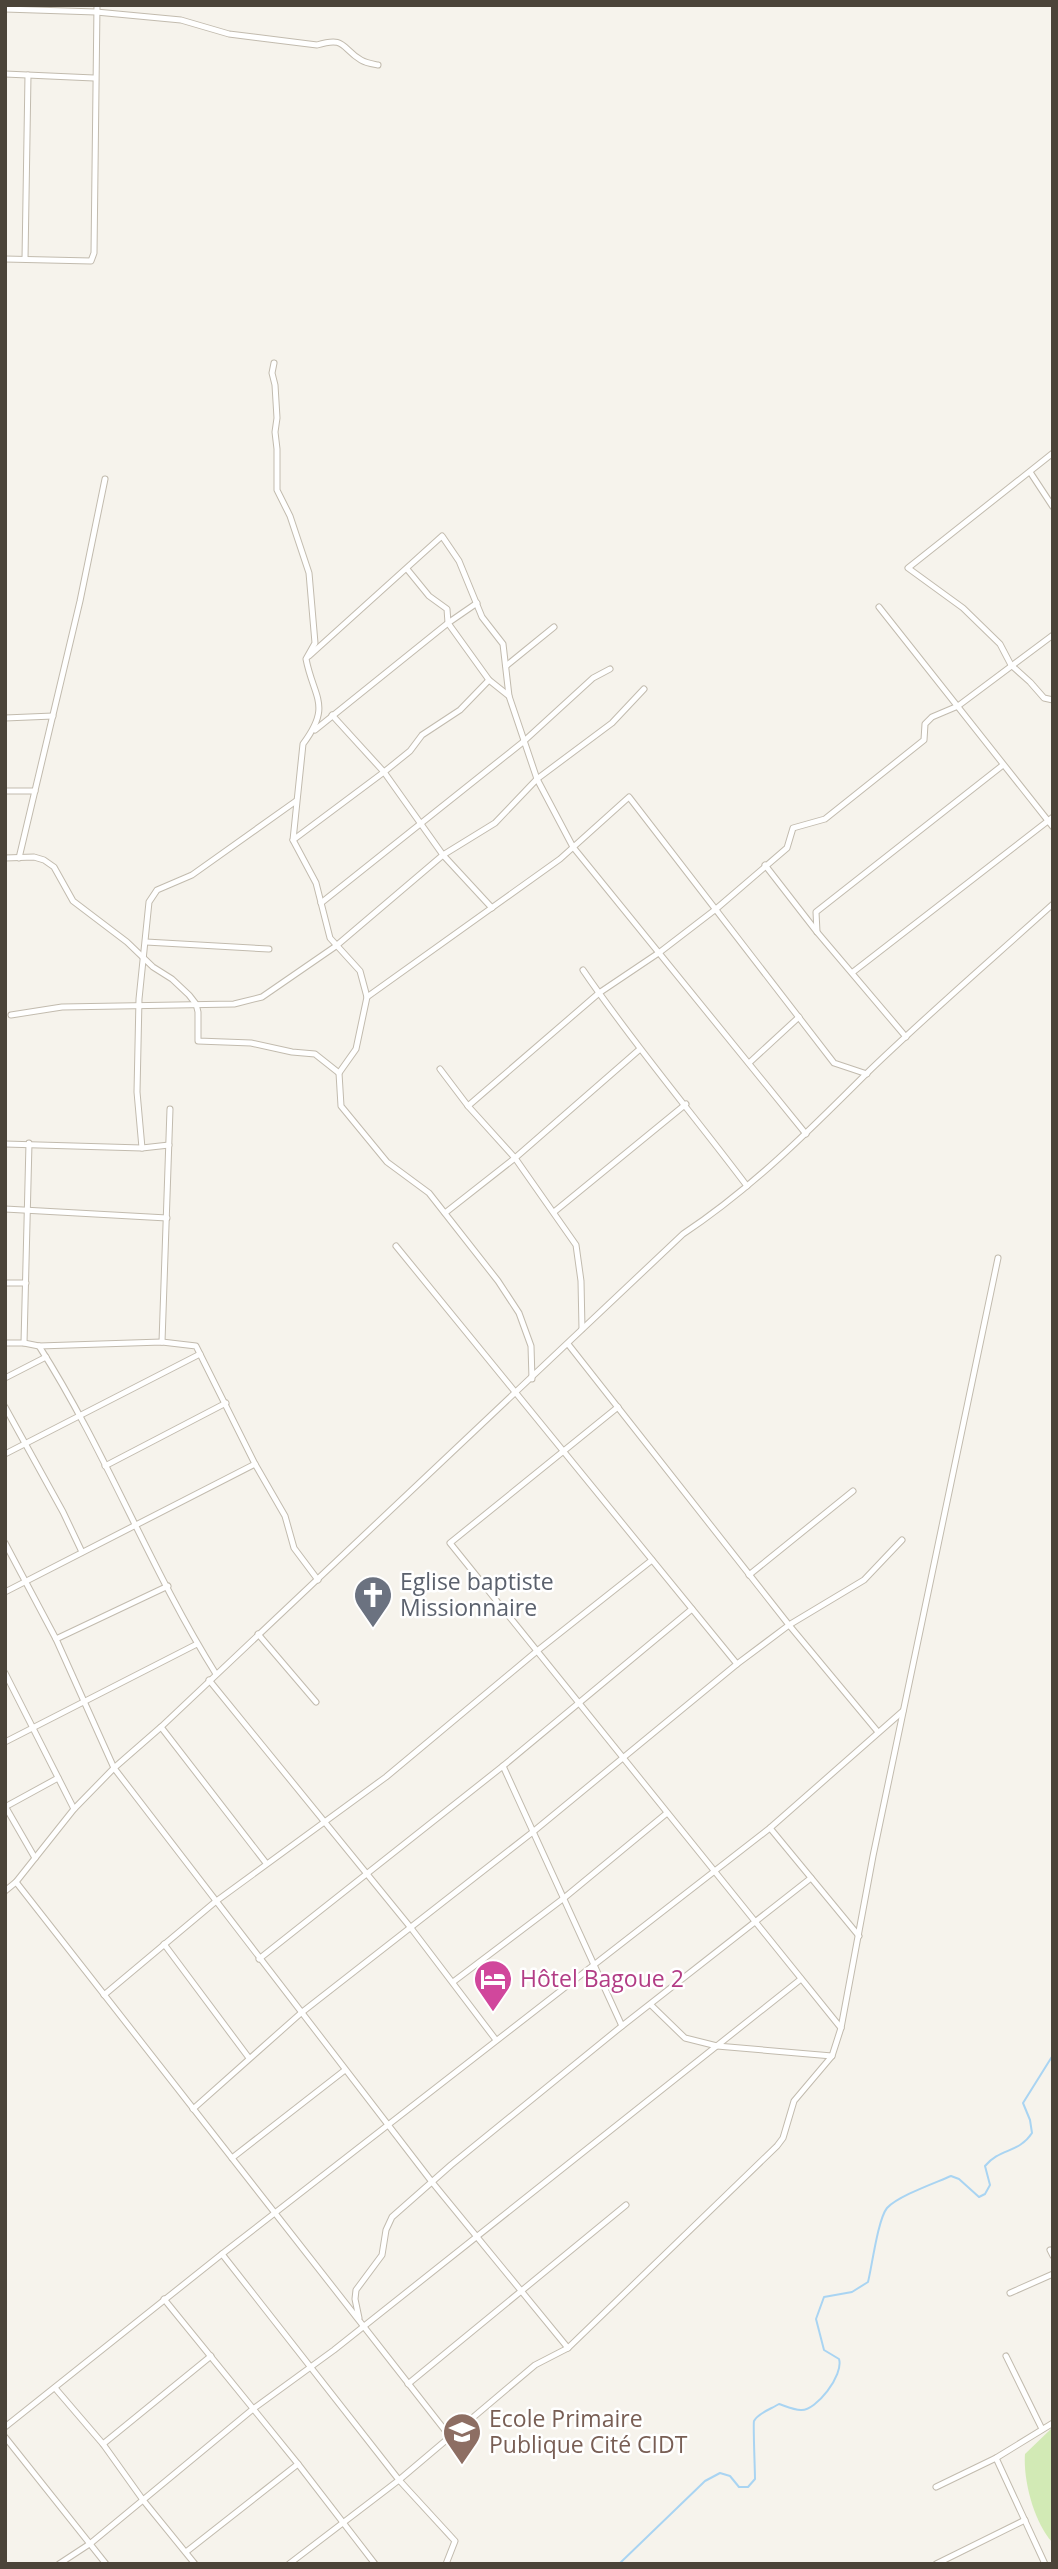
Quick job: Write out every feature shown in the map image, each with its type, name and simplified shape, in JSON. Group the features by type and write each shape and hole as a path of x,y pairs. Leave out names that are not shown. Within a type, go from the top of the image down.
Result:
{"street":[{"path":"5,9 96,9 181,20 229,34 317,45 330,41 344,44 362,61 378,65"},
{"path":"5,259 91,261 94,253 96,9"},
{"path":"5,74 94,78"},
{"path":"25,259 28,75"},
{"path":"274,363 272,373 275,385 276,490 290,516 309,573 315,643 306,659 321,711 312,732"},
{"path":"1053,453 908,568 946,593 1000,644 1011,665 1044,698 1053,700"},
{"path":"1030,472 1053,507"},
{"path":"19,858 80,601 105,479"},
{"path":"306,659 443,536 458,561 482,617 503,644 509,696 523,742 537,779 573,847 806,1134"},
{"path":"407,569 429,596 447,609 448,623 489,680 509,696"},
{"path":"477,603 448,623 312,732 303,744 293,840 316,884 330,938 360,971 367,997 356,1049 339,1073 341,1107 387,1161 429,1193 498,1281 519,1313 531,1346 532,1379"},
{"path":"879,607 1003,765 1050,819 1053,827"},
{"path":"506,666 554,627"},
{"path":"468,1106 599,993 660,952 716,909 787,848 793,828 825,819 924,740 925,724 933,717 957,706 1053,635"},
{"path":"321,903 523,742 593,678 610,669"},
{"path":"293,840 410,751 422,735 460,710 489,680"},
{"path":"11,1015 62,1007 234,1004 261,997 337,946 443,855 495,823 537,779 612,723 644,689"},
{"path":"332,715 384,772 443,855 492,908"},
{"path":"5,718 53,716"},
{"path":"817,932 816,912 1003,765"},
{"path":"5,791 35,790"},
{"path":"367,997 560,859 629,797 834,1063 867,1074"},
{"path":"142,1147 137,1092 139,1004 149,901 157,890 192,875 297,800"},
{"path":"853,972 1050,819"},
{"path":"5,858 34,857 54,867 73,901 172,979 195,1004 198,1041 251,1043 315,1054 339,1073"},
{"path":"765,865 817,932 906,1037"},
{"path":"5,1891 16,1882 74,1809 114,1768 517,1394 683,1234 719,1210 806,1134 906,1037 1053,904"},
{"path":"146,942 269,949"},
{"path":"583,970 640,1049 686,1104 747,1186"},
{"path":"749,1063 799,1017"},
{"path":"445,1213 515,1158 640,1049"},
{"path":"440,1069 468,1106 515,1158 576,1245 581,1281 582,1329"},
{"path":"554,1212 686,1104"},
{"path":"162,1342 170,1109"},
{"path":"24,1343 29,1143"},
{"path":"5,1144 142,1147 169,1145"},
{"path":"5,1209 167,1218"},
{"path":"396,1245 737,1664"},
{"path":"293,2563 451,2438 534,2365 568,2348 777,2146 783,2138 794,2101 832,2056 841,2028 998,1258"},
{"path":"5,1283 26,1283"},
{"path":"5,1343 39,1346 162,1342 196,1346 255,1464 285,1516 294,1548 318,1580"},
{"path":"568,1344 749,1575 878,1732"},
{"path":"39,1346 216,1675"},
{"path":"5,1454 200,1354"},
{"path":"5,1378 46,1357"},
{"path":"105,1466 226,1403"},
{"path":"5,1407 82,1552"},
{"path":"618,1407 450,1543 841,2028"},
{"path":"5,1592 255,1464"},
{"path":"749,1575 853,1491"},
{"path":"193,2109 301,2013 534,1831 737,1664 789,1625 864,1580 902,1540"},
{"path":"5,1543 56,1639 114,1768 432,2182 568,2348"},
{"path":"104,1995 215,1902 386,1777 537,1651 652,1560"},
{"path":"56,1639 168,1586"},
{"path":"260,1959 503,1766 692,1609"},
{"path":"258,1634 316,1702"},
{"path":"5,1742 197,1644"},
{"path":"5,1673 74,1809"},
{"path":"209,1680 411,1928 496,2040"},
{"path":"5,2427 164,2299 770,1828 904,1710"},
{"path":"161,1727 266,1863"},
{"path":"503,1766 622,2026"},
{"path":"35,1858 5,1807 58,1778"},
{"path":"453,1982 564,1898 667,1814"},
{"path":"770,1828 859,1936"},
{"path":"362,2324 355,2299 356,2290 382,2255 392,2217 622,2026 811,1878"},
{"path":"16,1882 451,2438"},
{"path":"164,1944 249,2058"},
{"path":"59,2564 91,2543 253,2409 311,2367 362,2324 802,1979"},
{"path":"651,2005 685,2038 717,2046 832,2056"},
{"path":"232,2158 345,2070"},
{"path":"408,2384 626,2205"},
{"path":"222,2254 399,2480 455,2542 446,2564"},
{"path":"1010,2293 1053,2274"},
{"path":"164,2299 375,2564"},
{"path":"103,2444 211,2356"},
{"path":"1006,2356 1042,2429"},
{"path":"55,2388 103,2444 143,2500 195,2564"},
{"path":"936,2487 996,2458 1053,2423"},
{"path":"5,2437 106,2564"},
{"path":"996,2458 1045,2564"},
{"path":"186,2552 298,2464"},
{"path":"936,2564 1025,2519"}],"green space":[{"path":"1053,2427 1053,2543 1035,2513 1028,2488 1025,2454"}],"waterway":[{"path":"619,2564 705,2481 720,2473 730,2476 739,2487 748,2487 755,2479 756,2418 779,2404 798,2410 807,2409 828,2391 837,2374 839,2359 824,2350 816,2319 824,2297 852,2292 868,2282 881,2222 892,2203 951,2176 959,2179 979,2197 985,2194 990,2185 985,2166 997,2156 1021,2144 1032,2133 1023,2103 1053,2055"}],"place":[{"name":"Eglise baptiste Missionnaire","path":"373,1629"},
{"name":"Hôtel Bagoue 2","path":"493,2013"},
{"name":"Ecole Primaire Publique Cité CIDT","path":"462,2466"}]}
